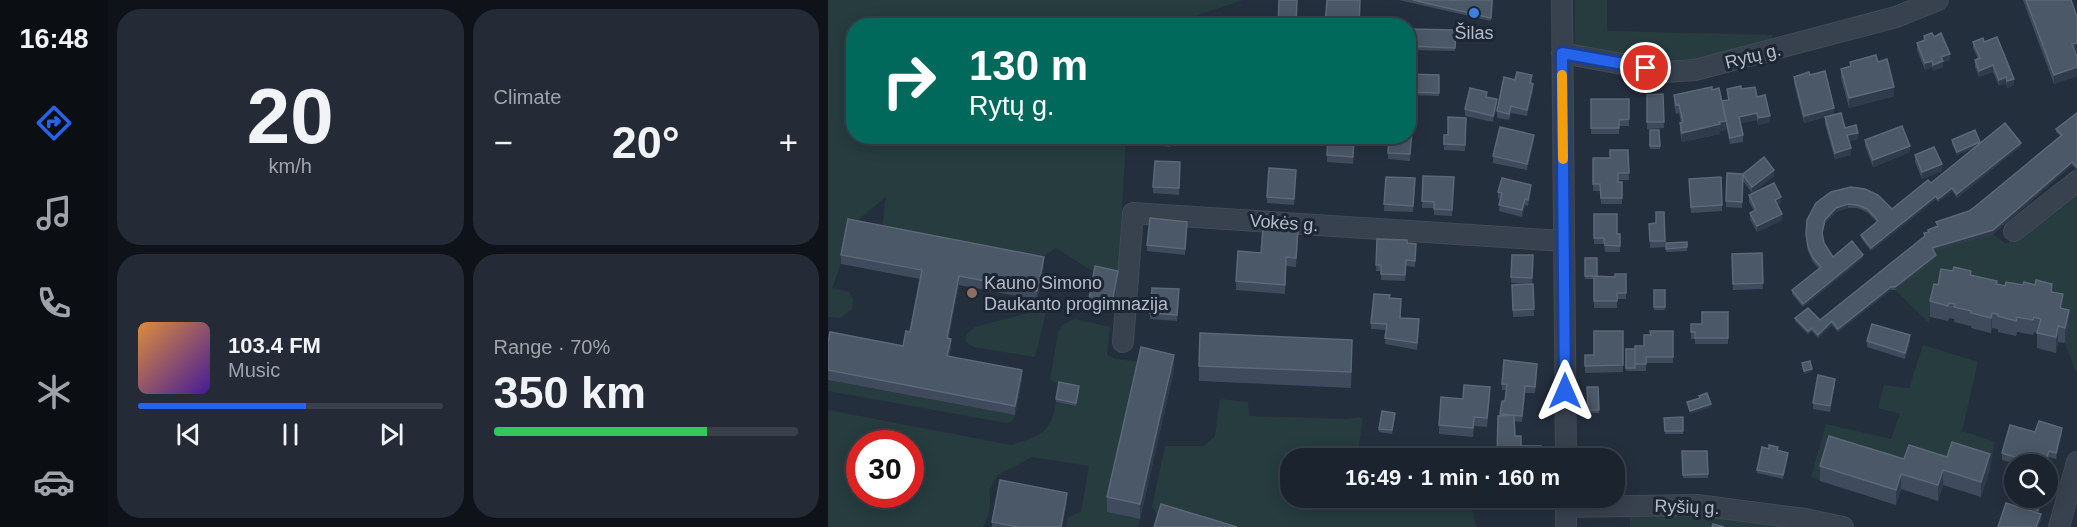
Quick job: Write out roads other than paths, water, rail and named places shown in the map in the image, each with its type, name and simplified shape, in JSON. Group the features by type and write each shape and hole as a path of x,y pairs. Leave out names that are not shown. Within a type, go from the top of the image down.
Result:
{"street":[{"path":"1562,0 1566,448"},
{"name":"Rytų g.","path":"1562,53 1666,72 1695,70 1857,29 1896,17 1938,0"},
{"path":"2014,231 2077,181"},
{"name":"Vokės g.","path":"1123,342 1133,213 1564,241"},
{"path":"2059,527 2077,462"},
{"name":"Ryšių g.","path":"1625,503 1697,505 1805,519 1843,527"},
{"path":"1566,508 1566,527"}],"place":[{"name":"Šilas","path":"1474,13"},
{"name":"Kauno Simono Daukanto progimnazija","path":"972,293"}]}
